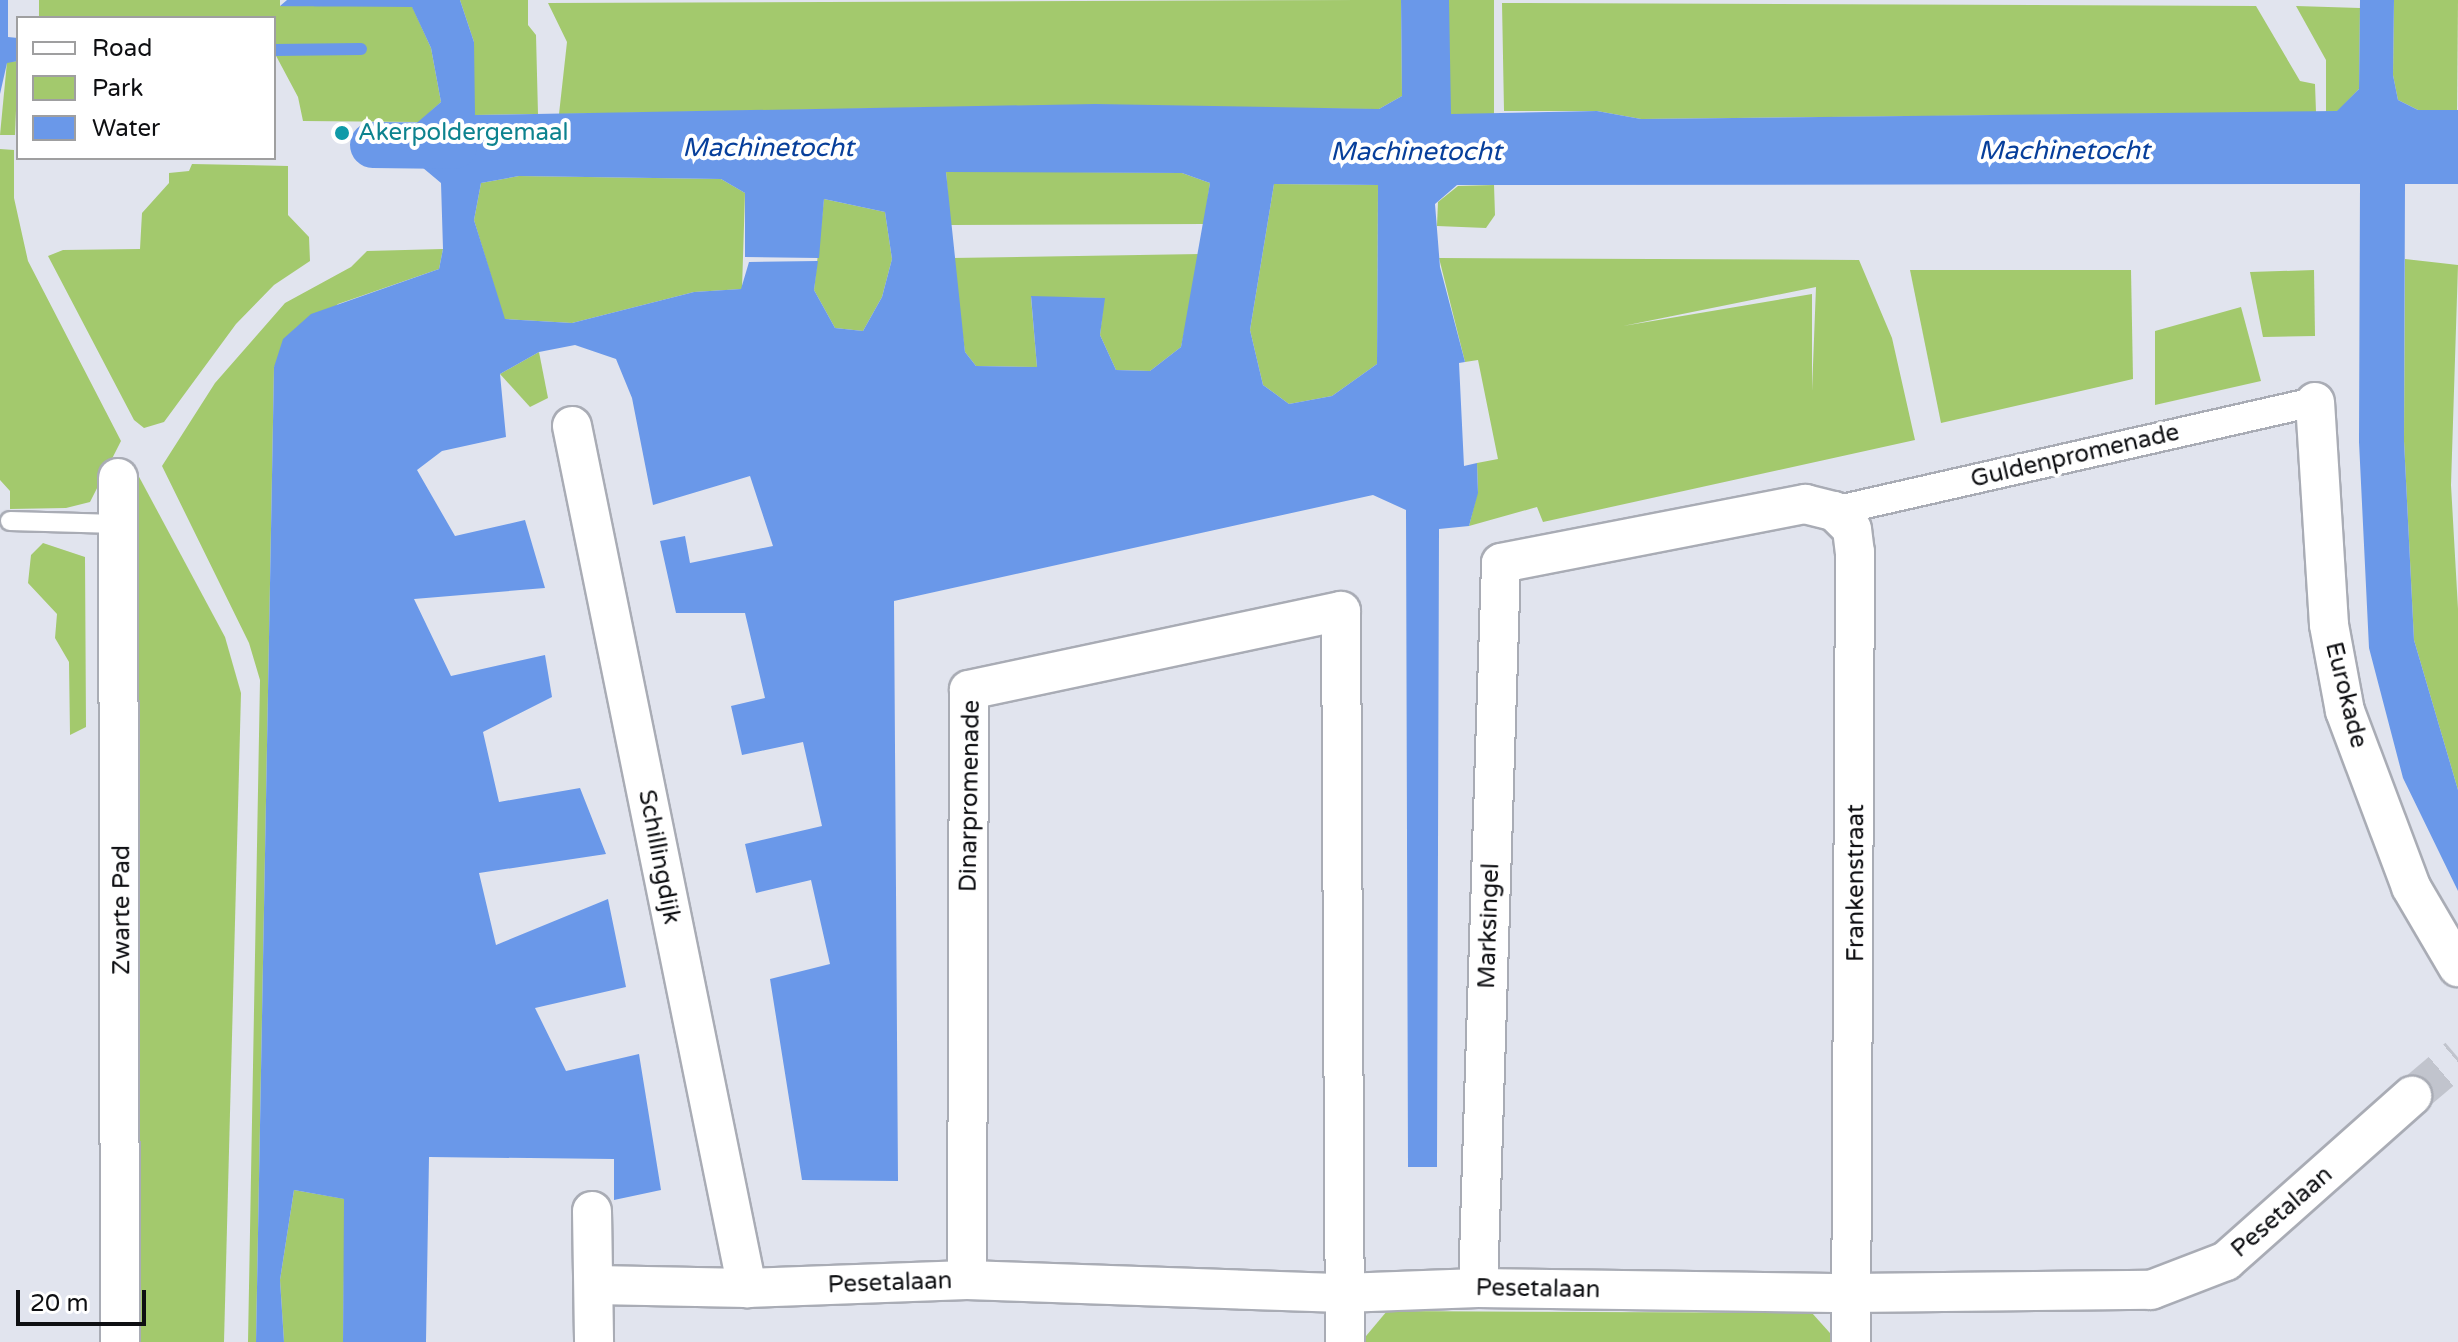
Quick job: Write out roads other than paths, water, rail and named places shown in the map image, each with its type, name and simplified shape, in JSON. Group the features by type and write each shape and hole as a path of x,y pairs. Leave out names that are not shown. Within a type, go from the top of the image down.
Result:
{"street":[{"name":"Guldenpromenade","path":"1501,563 1820,507 2315,402"},
{"name":"Eurokade","path":"2315,402 2329,625 2345,711 2411,887 2458,967"},
{"name":"Schillingdijk","path":"572,426 747,1288"},
{"name":"Zwarte Pad","path":"118,478 123,670 120,1342"},
{"name":"Frankenstraat","path":"1820,507 1852,529 1855,552 1851,1342"},
{"name":"Marksingel","path":"1478,1288 1501,563"},
{"name":"Dinarpromenade","path":"967,1280 969,690 1341,611 1343,1293"},
{"name":"Pesetalaan","path":"596,1285 747,1288 967,1280 1343,1293 1478,1288 1851,1293 2151,1290 2226,1261 2412,1096"},
{"path":"592,1211 596,1285 594,1342"},
{"path":"1343,1293 1345,1342"}],"lane":[{"path":"10,521 117,524"}],"water":[{"path":"0,0 8,0 8,37 16,38 16,61 7,63 0,94"},
{"path":"287,0 460,0 474,42 475,115 1095,104 1379,109 1402,96 1401,0 1449,0 1451,114 1597,111 1641,119 2337,111 2359,89 2360,0 2394,0 2393,75 2398,100 2418,110 2458,110 2458,184 2405,184 2404,441 2414,640 2458,790 2458,891 2403,778 2369,648 2359,442 2360,184 1457,185 1435,204 1440,267 1465,362 1459,363 1464,466 1477,463 1478,493 1469,526 1439,529 1437,1167 1408,1167 1406,510 1373,495 894,601 898,1181 802,1180 770,979 830,964 811,880 756,893 745,844 822,826 803,742 742,755 731,706 765,698 745,613 676,613 660,541 685,536 690,563 773,546 750,476 653,505 632,398 616,359 575,345 539,352 500,374 506,437 442,451 417,470 455,536 525,520 545,588 414,599 451,676 545,655 552,697 483,732 499,802 580,788 606,854 479,873 496,945 608,899 626,987 535,1008 566,1071 639,1054 661,1190 614,1200 614,1159 429,1157 426,1342 343,1342 344,1199 294,1190 280,1280 284,1342 256,1342 274,367 283,339 311,314 439,269 443,249 441,183 404,152 392,152 392,134 404,134 441,102 431,48 412,7 280,6","holes":["946,172 1182,173 1210,183 1181,347 1150,371 1116,370 1100,335 1105,298 1031,296 1037,367 976,366 965,352","519,176 721,179 745,193 745,257 819,258 824,199 885,212 892,259 882,297 863,331 835,328 814,290 818,261 749,262 741,289 694,292 572,323 505,319 474,220 481,183","1274,184 1378,185 1377,364 1332,396 1289,404 1263,385 1250,330"]}],"waterway":[{"path":"276,50 361,49"},
{"name":"Machinetocht","path":"373,145 454,146"}],"tunnel":[{"path":"2412,1096 2458,1057"}],"place":[{"name":"Akerpoldergemaal","path":"342,133"}]}
